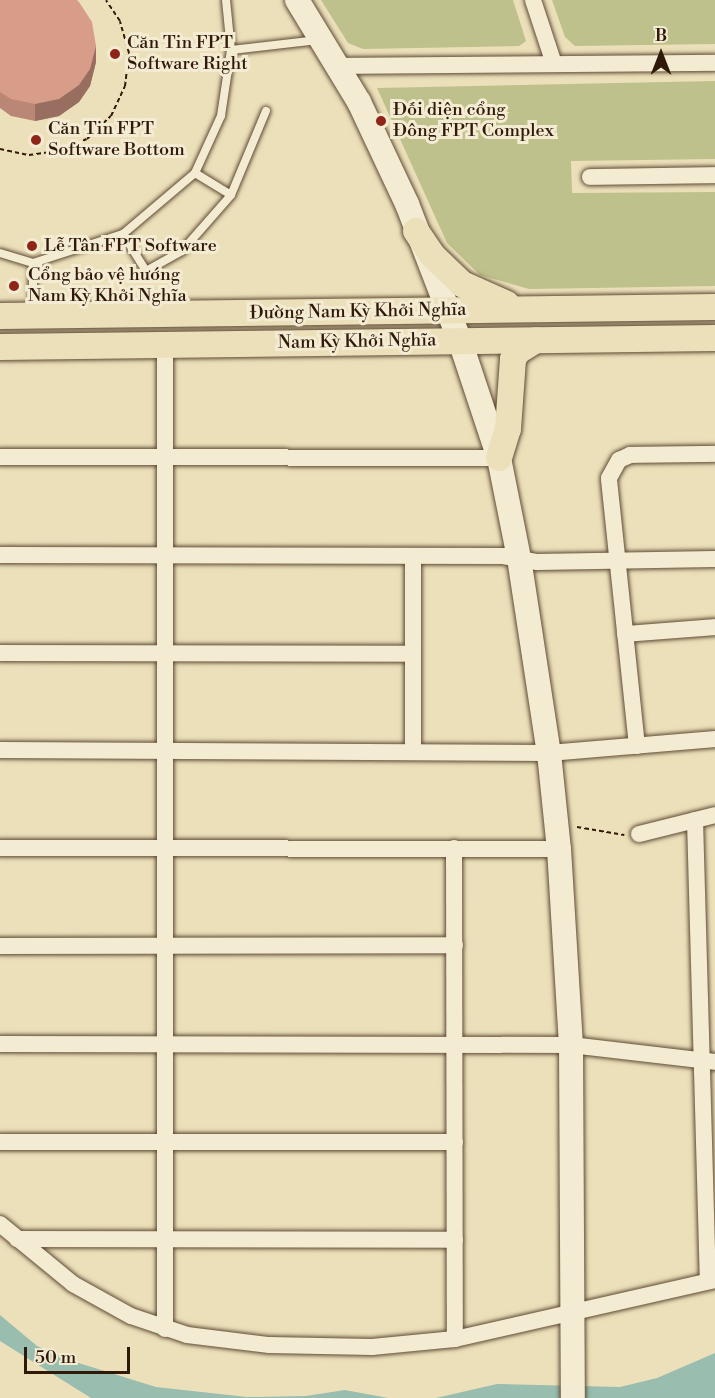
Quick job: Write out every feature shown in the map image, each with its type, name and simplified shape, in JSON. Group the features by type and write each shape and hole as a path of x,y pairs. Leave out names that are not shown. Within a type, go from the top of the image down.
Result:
{"main road":[{"path":"416,231 437,261 462,284 487,298 531,309"},
{"name":"Đường Nam Kỳ Khởi Nghĩa","path":"0,316 715,307"},
{"name":"Nam Kỳ Khởi Nghĩa","path":"0,347 715,338"},
{"path":"499,458 508,429 513,359 518,351 536,340"}],"street":[{"path":"297,0 338,66 386,155 446,311 460,341 499,458 519,558 549,753 559,849 571,1045 573,1388"},
{"path":"533,0 554,64"},
{"path":"338,66 715,63"},
{"path":"590,177 715,176"},
{"path":"165,345 165,1329"},
{"path":"637,746 608,489 612,469 619,460 642,454 715,454"},
{"path":"0,457 499,458"},
{"path":"0,555 413,556 519,558 537,562 715,559"},
{"path":"413,556 414,752"},
{"path":"625,634 715,627"},
{"path":"0,653 413,654"},
{"path":"0,750 549,753 715,740"},
{"path":"639,834 715,815"},
{"path":"0,1224 92,1295 165,1329 238,1342 304,1347 372,1347 455,1339 712,1280 708,1062 695,820"},
{"path":"0,848 559,849"},
{"path":"454,848 455,1339"},
{"path":"0,946 454,945"},
{"path":"0,1044 571,1045 708,1062"},
{"path":"0,1142 455,1142"},
{"path":"17,1239 455,1240"}],"lane":[{"path":"0,253 33,263 123,234 195,173 221,116 231,50 226,0"},
{"path":"231,50 322,39"},
{"path":"123,234 146,271 182,251 231,195 266,111"},
{"path":"195,173 231,195"},
{"path":"33,263 33,316"}],"path":[{"path":"0,148 29,155 63,150 93,135 115,110 126,86 129,53 120,21 106,0"},
{"path":"556,822 621,836 639,834"}],"green space":[{"path":"321,0 513,0 526,41 519,46 363,49 348,43"},
{"path":"552,0 715,0 715,44 575,46 565,37"},
{"path":"715,81 715,159 571,161 572,193 715,192 715,286 529,289 480,275 447,243 377,88"}],"shaded area":[{"path":"0,1315 37,1346 69,1360 156,1387 247,1397 306,1396 345,1390 388,1398 91,1398 0,1341"},
{"path":"715,1353 715,1398 436,1398 497,1384 620,1387 657,1378"}],"building":[{"path":"0,0 77,0 79,2 92,22 96,46 90,69 79,85 59,99 35,104 11,99 0,92"}],"place":[{"name":"Căn Tin FPT Software Right","path":"115,54"},
{"name":"Đối diện cổng Đông FPT Complex","path":"381,121"},
{"name":"Căn Tin FPT Software Bottom","path":"36,140"},
{"name":"Lễ Tân FPT Software","path":"32,246"},
{"name":"Cổng bảo vệ hướng Nam Kỳ Khởi Nghĩa","path":"14,286"}]}
